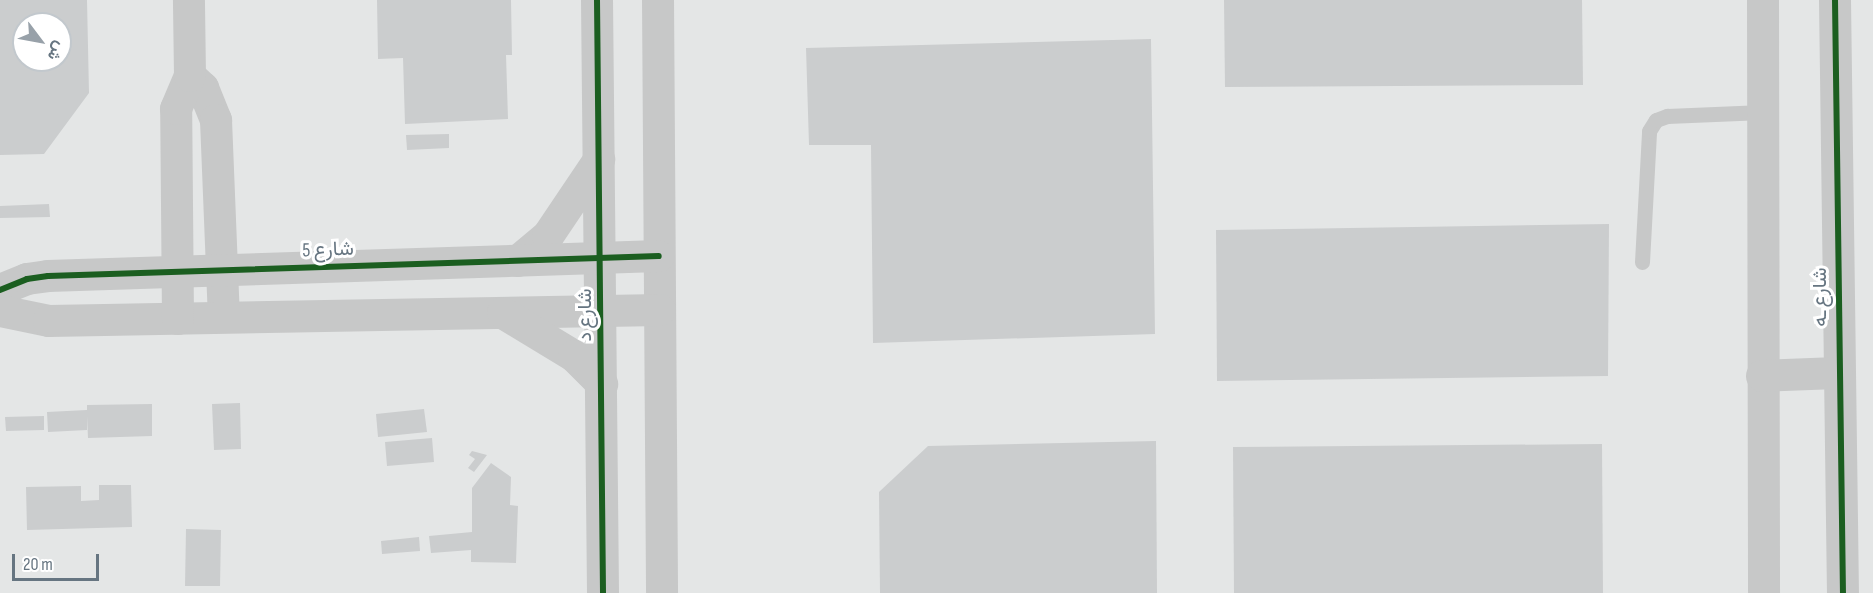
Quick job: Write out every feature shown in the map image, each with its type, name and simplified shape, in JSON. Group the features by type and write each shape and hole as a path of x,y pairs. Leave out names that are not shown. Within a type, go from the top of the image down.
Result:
{"street":[{"path":"178,319 176,109 190,76 189,0"},
{"name":"شارع د","path":"597,0 602,311 603,593"},
{"path":"658,0 662,593"},
{"path":"1763,0 1764,593"},
{"name":"شارع ـه","path":"1835,0 1837,373 1843,593"},
{"path":"190,76 207,96 216,120 224,317"},
{"path":"518,261 548,236 599,160"},
{"name":"شارع 5","path":"0,290 27,279 48,276 660,256"},
{"path":"0,311 49,321 660,310"},
{"path":"502,312 574,356 602,384"},
{"path":"1762,376 1837,373"}],"lane":[{"path":"1642,262 1649,131 1656,120 1667,116 1763,112"}],"shaded area":[{"path":"0,0 1873,0 1873,593 0,593"}],"building":[{"path":"0,0 87,0 89,93 44,154 0,155"},
{"path":"377,0 511,0 512,55 506,55 508,119 405,124 403,58 378,59"},
{"path":"1224,0 1582,0 1583,85 1225,87"},
{"path":"1151,39 1155,334 873,343 871,145 809,145 806,48"},
{"path":"449,134 449,148 407,150 406,135"},
{"path":"49,204 50,217 0,218 0,206"},
{"path":"1609,224 1608,376 1217,381 1216,230"},
{"path":"240,403 241,449 214,450 212,404"},
{"path":"152,404 152,436 88,438 87,416 87,430 48,432 47,412 87,410 87,405"},
{"path":"424,409 427,432 378,437 376,414"},
{"path":"44,416 44,430 6,431 5,417"},
{"path":"432,438 434,462 387,466 385,442"},
{"path":"1156,441 1157,593 880,593 879,492 928,446"},
{"path":"1602,444 1603,593 1234,593 1233,447"},
{"path":"472,451 487,455 474,472 468,468 475,459 469,455"},
{"path":"491,463 511,477 510,505 518,506 516,563 471,562 471,550 431,553 429,536 472,532 472,488"},
{"path":"99,485 131,485 132,527 27,530 26,487 81,486 81,501 99,500"},
{"path":"186,529 221,530 220,586 185,586"},
{"path":"419,537 420,551 382,554 381,541"}],"cycle path":[{"path":"597,0 603,593"},
{"path":"1835,0 1843,593"},
{"path":"0,290 27,279 48,276 659,256"}]}
